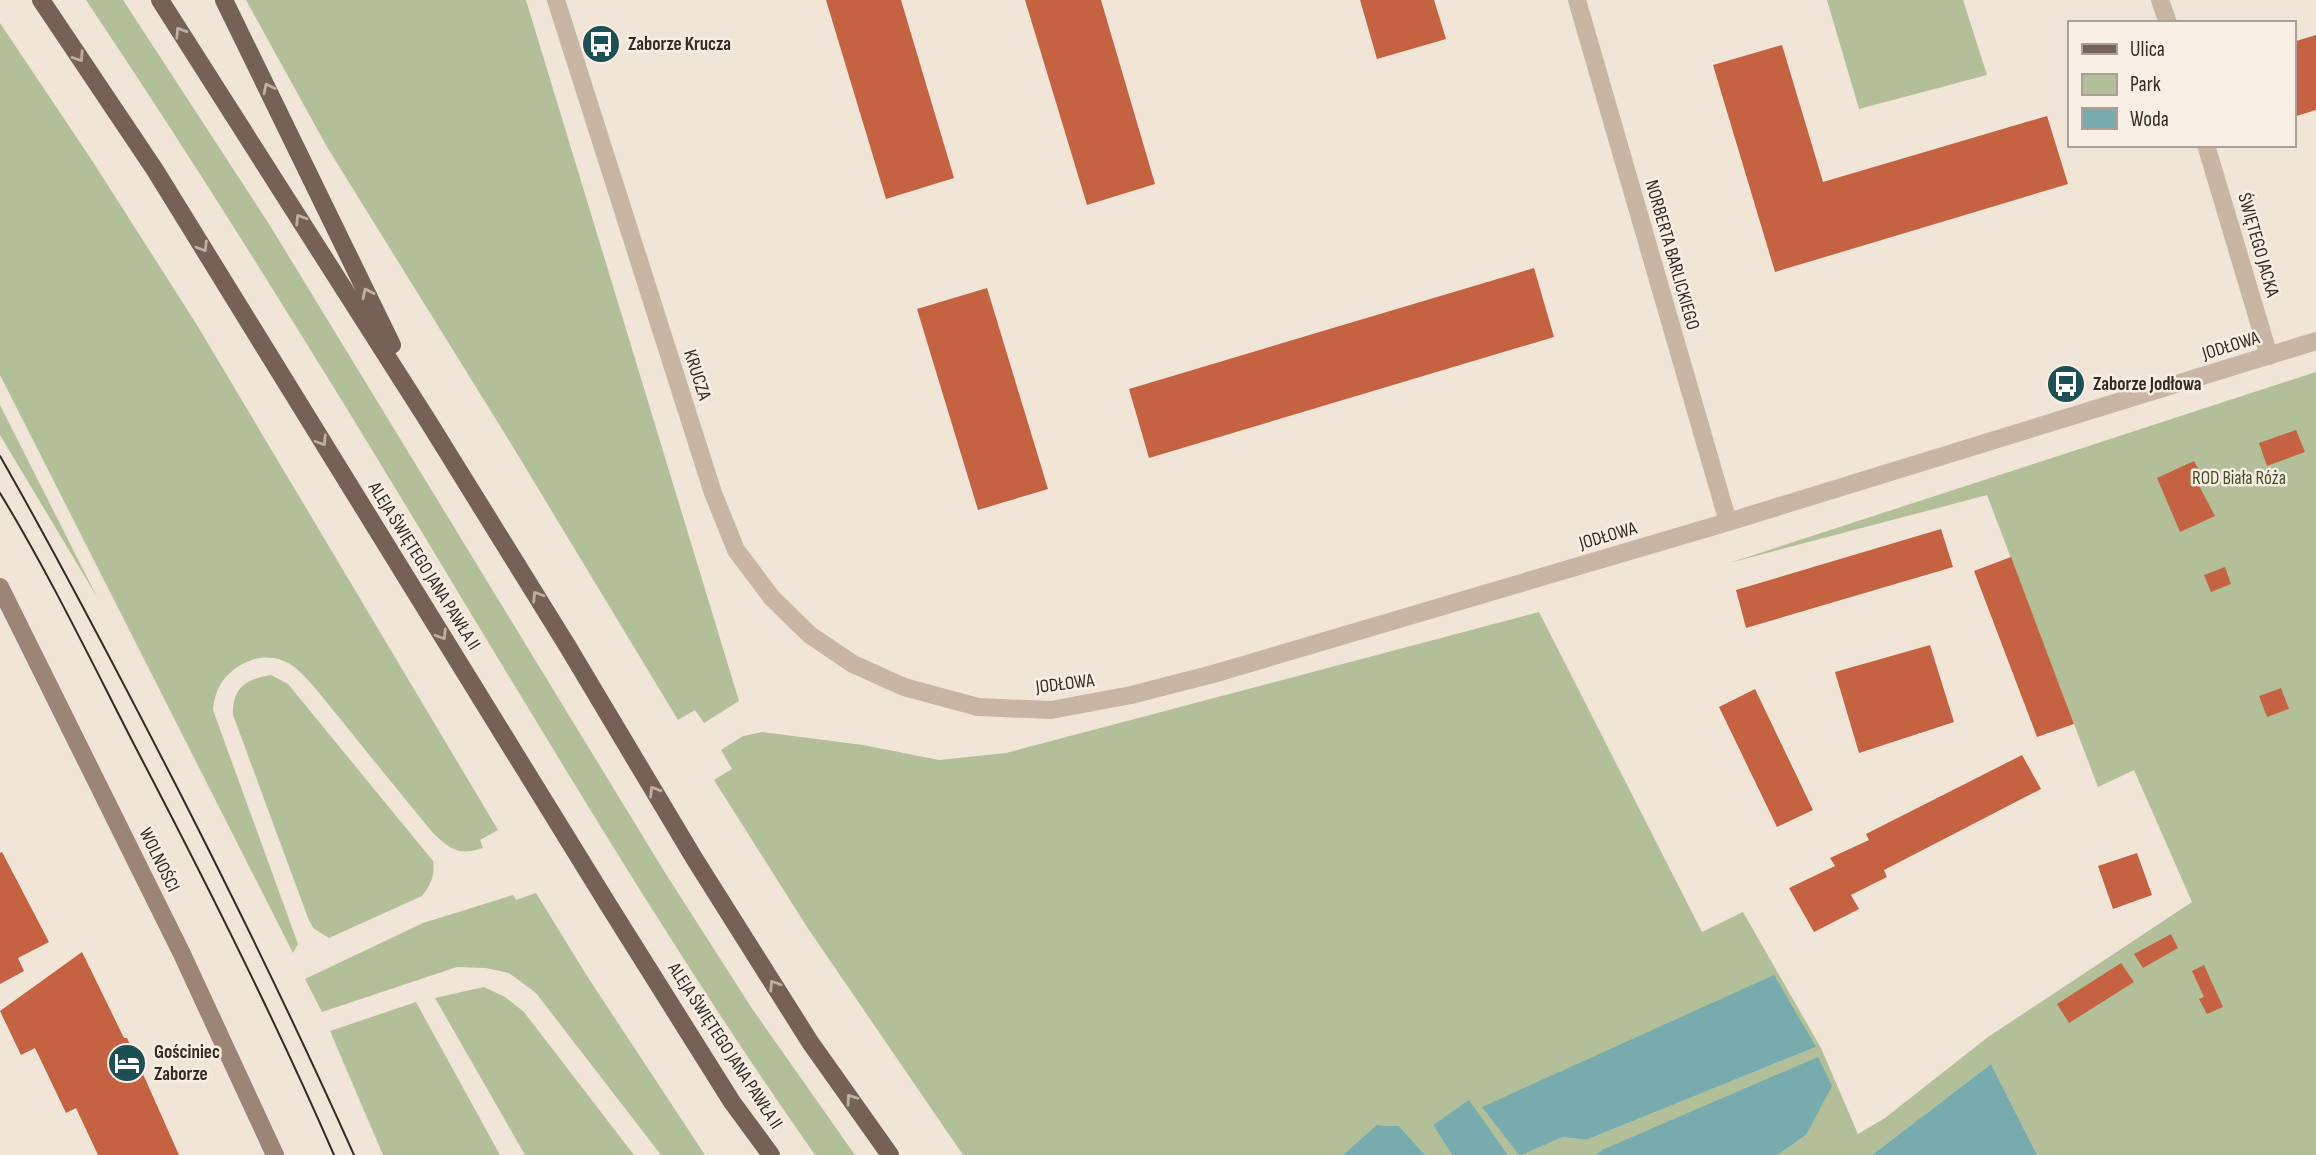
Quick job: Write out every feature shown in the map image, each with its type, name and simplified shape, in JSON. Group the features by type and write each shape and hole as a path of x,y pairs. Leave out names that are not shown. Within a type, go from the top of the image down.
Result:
{"main road":[{"name":"ALEJA ŚWIĘTEGO JANA PAWŁA II","path":"41,0 155,170 732,1102 771,1155"},
{"path":"160,0 428,421 694,858 796,1019 890,1155"},
{"path":"224,0 428,421"}],"street":[{"name":"KRUCZA","path":"556,0 705,470 736,550 772,598 810,635 853,664 904,687"},
{"name":"NORBERTA BARLICKIEGO","path":"1577,0 1728,522"},
{"path":"2160,0 2167,21"},
{"name":"ŚWIĘTEGO JACKA","path":"2207,147 2269,356"},
{"name":"JODŁOWA","path":"904,687 978,707 1051,710 1131,695 1226,670 1728,522 2316,341"},
{"name":"WOLNOŚCI","path":"0,587 182,954 275,1155"}],"green space":[{"path":"86,0 123,0 269,224 664,871 751,1007 855,1155 815,1155 726,1024 599,824 285,308"},
{"path":"246,0 526,0 739,701 704,723 695,710 678,720 327,147"},
{"path":"1827,0 1963,0 1987,75 1859,109"},
{"path":"0,23 197,325 498,830 480,840 483,848 461,851 445,844 296,668 271,658 258,658 239,666 220,685 213,710 298,944 293,953 0,375"},
{"name":"ROD Biała Róża","path":"2316,372 2316,1155 2037,1155 1991,1064 1872,1155 1778,1155 1806,1135 1602,1150 1596,1155 1522,1155 1563,1137 1586,1140 1816,1047 1483,1107 1519,1155 1508,1155 1469,1101 1433,1125 1452,1155 1425,1155 1399,1126 1378,1125 1343,1155 963,1155 807,927 714,780 732,769 721,750 743,736 762,732 863,745 939,760 1006,753 1539,612 1702,932 1743,912 1821,1048 1858,1134 1885,1118 1988,1037 2192,902 2134,770 2098,787 1987,495 1729,563"},
{"path":"0,405 97,597 0,435"},
{"path":"271,675 288,684 433,861 432,880 422,896 329,938 313,928 308,918 233,715 235,698 242,686 254,679"},
{"path":"536,893 587,976 705,1155 661,1155 536,993 509,973 486,968 457,967 322,1012 305,979 423,923 513,895 516,900"},
{"path":"484,987 505,997 524,1012 634,1155 525,1155 435,998"},
{"path":"416,1002 500,1155 383,1155 330,1031"}],"water":[{"path":"1774,975 1816,1047 1586,1140 1563,1137 1522,1155 1519,1155 1482,1107"},
{"path":"1818,1057 1832,1086 1806,1135 1778,1155 1596,1155 1602,1150"},
{"path":"1991,1064 2037,1155 1872,1155"},
{"path":"1469,1100 1508,1155 1452,1155 1433,1125"},
{"path":"1377,1125 1399,1126 1425,1155 1343,1155"}],"building":[{"path":"826,0 901,0 954,178 886,199"},
{"path":"1025,0 1101,0 1155,184 1087,205"},
{"path":"1360,0 1434,0 1446,39 1377,59"},
{"path":"2316,35 2316,110 2295,116 2295,41"},
{"path":"1782,45 1823,182 2047,116 2068,184 1775,272 1713,65"},
{"path":"1534,268 1554,337 1149,458 1129,389"},
{"path":"987,288 1048,489 978,510 917,309"},
{"path":"2296,430 2305,452 2267,466 2259,443"},
{"path":"2194,461 2201,474 2195,478 2215,516 2180,532 2157,478"},
{"path":"1941,529 1953,567 1746,628 1736,590"},
{"path":"2011,557 2074,724 2037,737 1974,571"},
{"path":"2225,567 2231,584 2211,592 2204,575"},
{"path":"1930,645 1954,722 1859,753 1835,672"},
{"path":"2281,688 2289,709 2267,717 2259,696"},
{"path":"1755,689 1813,810 1777,827 1719,707"},
{"path":"2022,755 2041,789 1884,870 1887,877 1851,895 1859,909 1814,932 1789,888 1835,866 1830,858 1869,840 1866,834"},
{"path":"2,852 49,942 18,958 24,971 0,984 0,853"},
{"path":"2137,853 2152,895 2113,909 2098,866"},
{"path":"2171,934 2178,948 2143,968 2134,954"},
{"path":"82,952 124,1038 127,1038 179,1155 98,1155 76,1108 66,1113 35,1048 21,1055 0,1011"},
{"path":"2121,963 2134,982 2069,1023 2057,1004"},
{"path":"2204,965 2223,1007 2207,1014 2199,999 2204,997 2192,971"}],"tram line":[{"path":"0,456 182,797 270,975 354,1155"},
{"path":"0,493 55,590 215,903 265,1003 334,1155"}],"place":[{"name":"Zaborze Krucza","path":"601,44"},
{"name":"Zaborze Jodłowa","path":"2066,384"},
{"name":"Gościniec Zaborze","path":"127,1063"}]}
